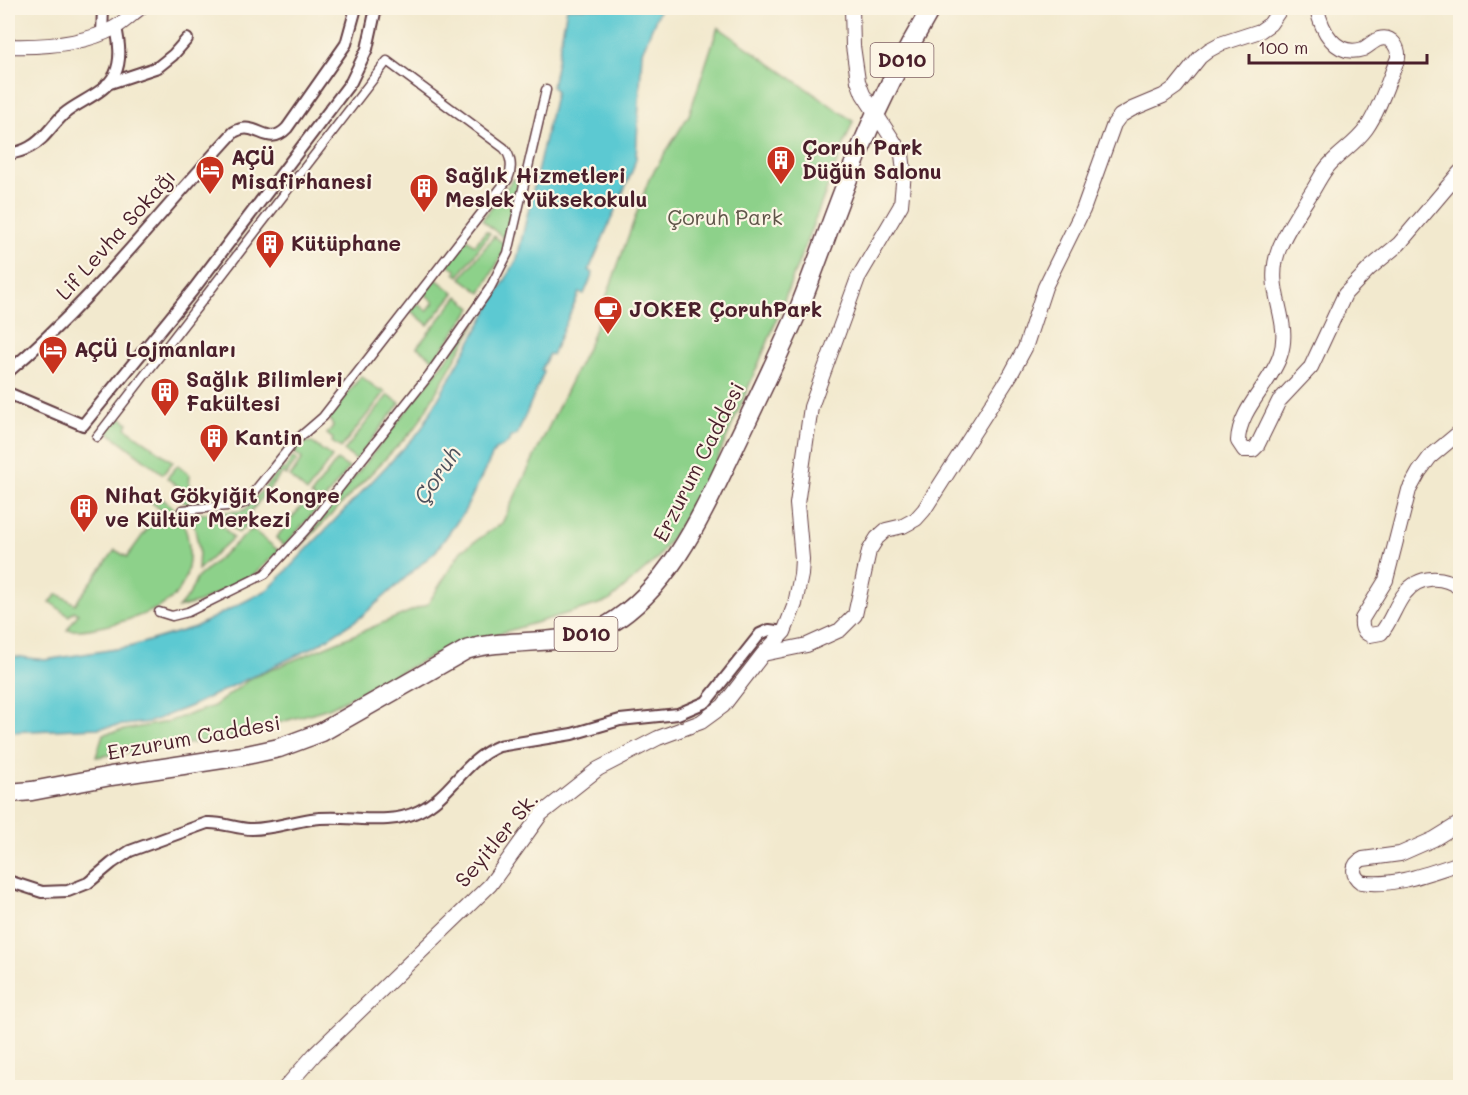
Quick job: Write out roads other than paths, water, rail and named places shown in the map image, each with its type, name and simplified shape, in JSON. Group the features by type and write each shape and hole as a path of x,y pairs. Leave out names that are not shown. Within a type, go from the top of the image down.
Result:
{"main road":[{"name":"D010","path":"876,114 931,8"},
{"name":"Erzurum Caddesi","path":"8,793 32,791 279,748 322,732 466,650 480,646 586,634 607,625 625,612 647,592 677,554 707,504 798,309 846,183 876,114"}],"street":[{"path":"102,34 103,8"},
{"path":"8,46 67,43 102,34 116,27 140,8"},
{"name":"Lif Levha Sokağı","path":"8,372 36,349 74,310 234,132 243,128 252,128 275,136 287,128 346,44 356,8"},
{"path":"8,393 83,425 193,290 351,82 367,49 376,8"},
{"path":"8,881 42,892 68,891 88,883 130,851 207,823 253,829 322,818 390,820 410,815 435,801 478,757 499,746 564,736 620,720 678,714 698,707 706,702 760,634 769,630 784,632 795,604 801,575 802,559 797,504 811,407 858,278 901,205 904,172 902,154 863,94 858,81 853,46 852,8"},
{"path":"763,654 807,645 840,630 855,615 869,551 877,538 886,530 903,526 916,519 924,510 1011,374 1025,348 1049,277 1083,210 1108,136 1120,116 1163,96 1176,87 1200,57 1209,50 1260,31 1270,24 1281,8"},
{"path":"1317,8 1325,31 1331,41 1340,48 1363,49 1385,38 1397,46 1398,58 1366,130 1328,166 1279,248 1275,261 1273,288 1281,317 1283,342 1276,366 1251,404 1239,430 1238,441 1244,450 1249,451 1257,446 1279,401 1311,367 1340,302 1349,289 1399,244 1461,172"},
{"path":"8,154 20,152 38,142 64,114 114,77 119,61 116,27"},
{"path":"107,84 158,67 187,39"},
{"path":"97,437 387,61 504,148 510,162 508,179 323,417 294,442 243,504 182,510"},
{"path":"159,612 172,616 188,612 265,574 308,527 429,375 490,288 508,254 546,90"},
{"path":"1461,432 1430,458 1409,490 1386,580 1362,620 1364,631 1370,635 1381,633 1404,593 1422,581 1444,579 1461,588"},
{"name":"Seyitler Sk.","path":"285,1088 315,1054 490,885 541,814 598,769 658,738 701,722 723,706 763,654 784,632"},
{"path":"1461,824 1400,854 1358,861 1354,871 1355,876 1361,882 1383,881 1421,876 1461,863"}],"water":[{"name":"Çoruh","path":"567,8 660,8 642,52 636,158 589,270 593,273 584,294 579,293 552,355 549,354 541,370 544,372 517,435 511,437 507,444 495,450 464,512 436,551 361,617 316,646 191,706 150,722 98,728 8,732 8,629 12,656 45,660 129,647 195,627 269,589 420,431 517,259 556,91 552,87"}],"place":[{"name":"Çoruh Park Düğün Salonu","path":"781,186"},
{"name":"AÇÜ Misafirhanesi","path":"210,196"},
{"name":"Sağlık Hizmetleri Meslek Yüksekokulu","path":"424,214"},
{"name":"Kütüphane","path":"270,270"},
{"name":"JOKER ÇoruhPark","path":"608,336"},
{"name":"AÇÜ Lojmanları","path":"53,376"},
{"name":"Sağlık Bilimleri Fakültesi","path":"165,418"},
{"name":"Kantin","path":"214,464"},
{"name":"Nihat Gökyiğit Kongre ve Kültür Merkezi","path":"84,534"}],"park label":[{"name":"Çoruh Park","path":"725,218"}]}
